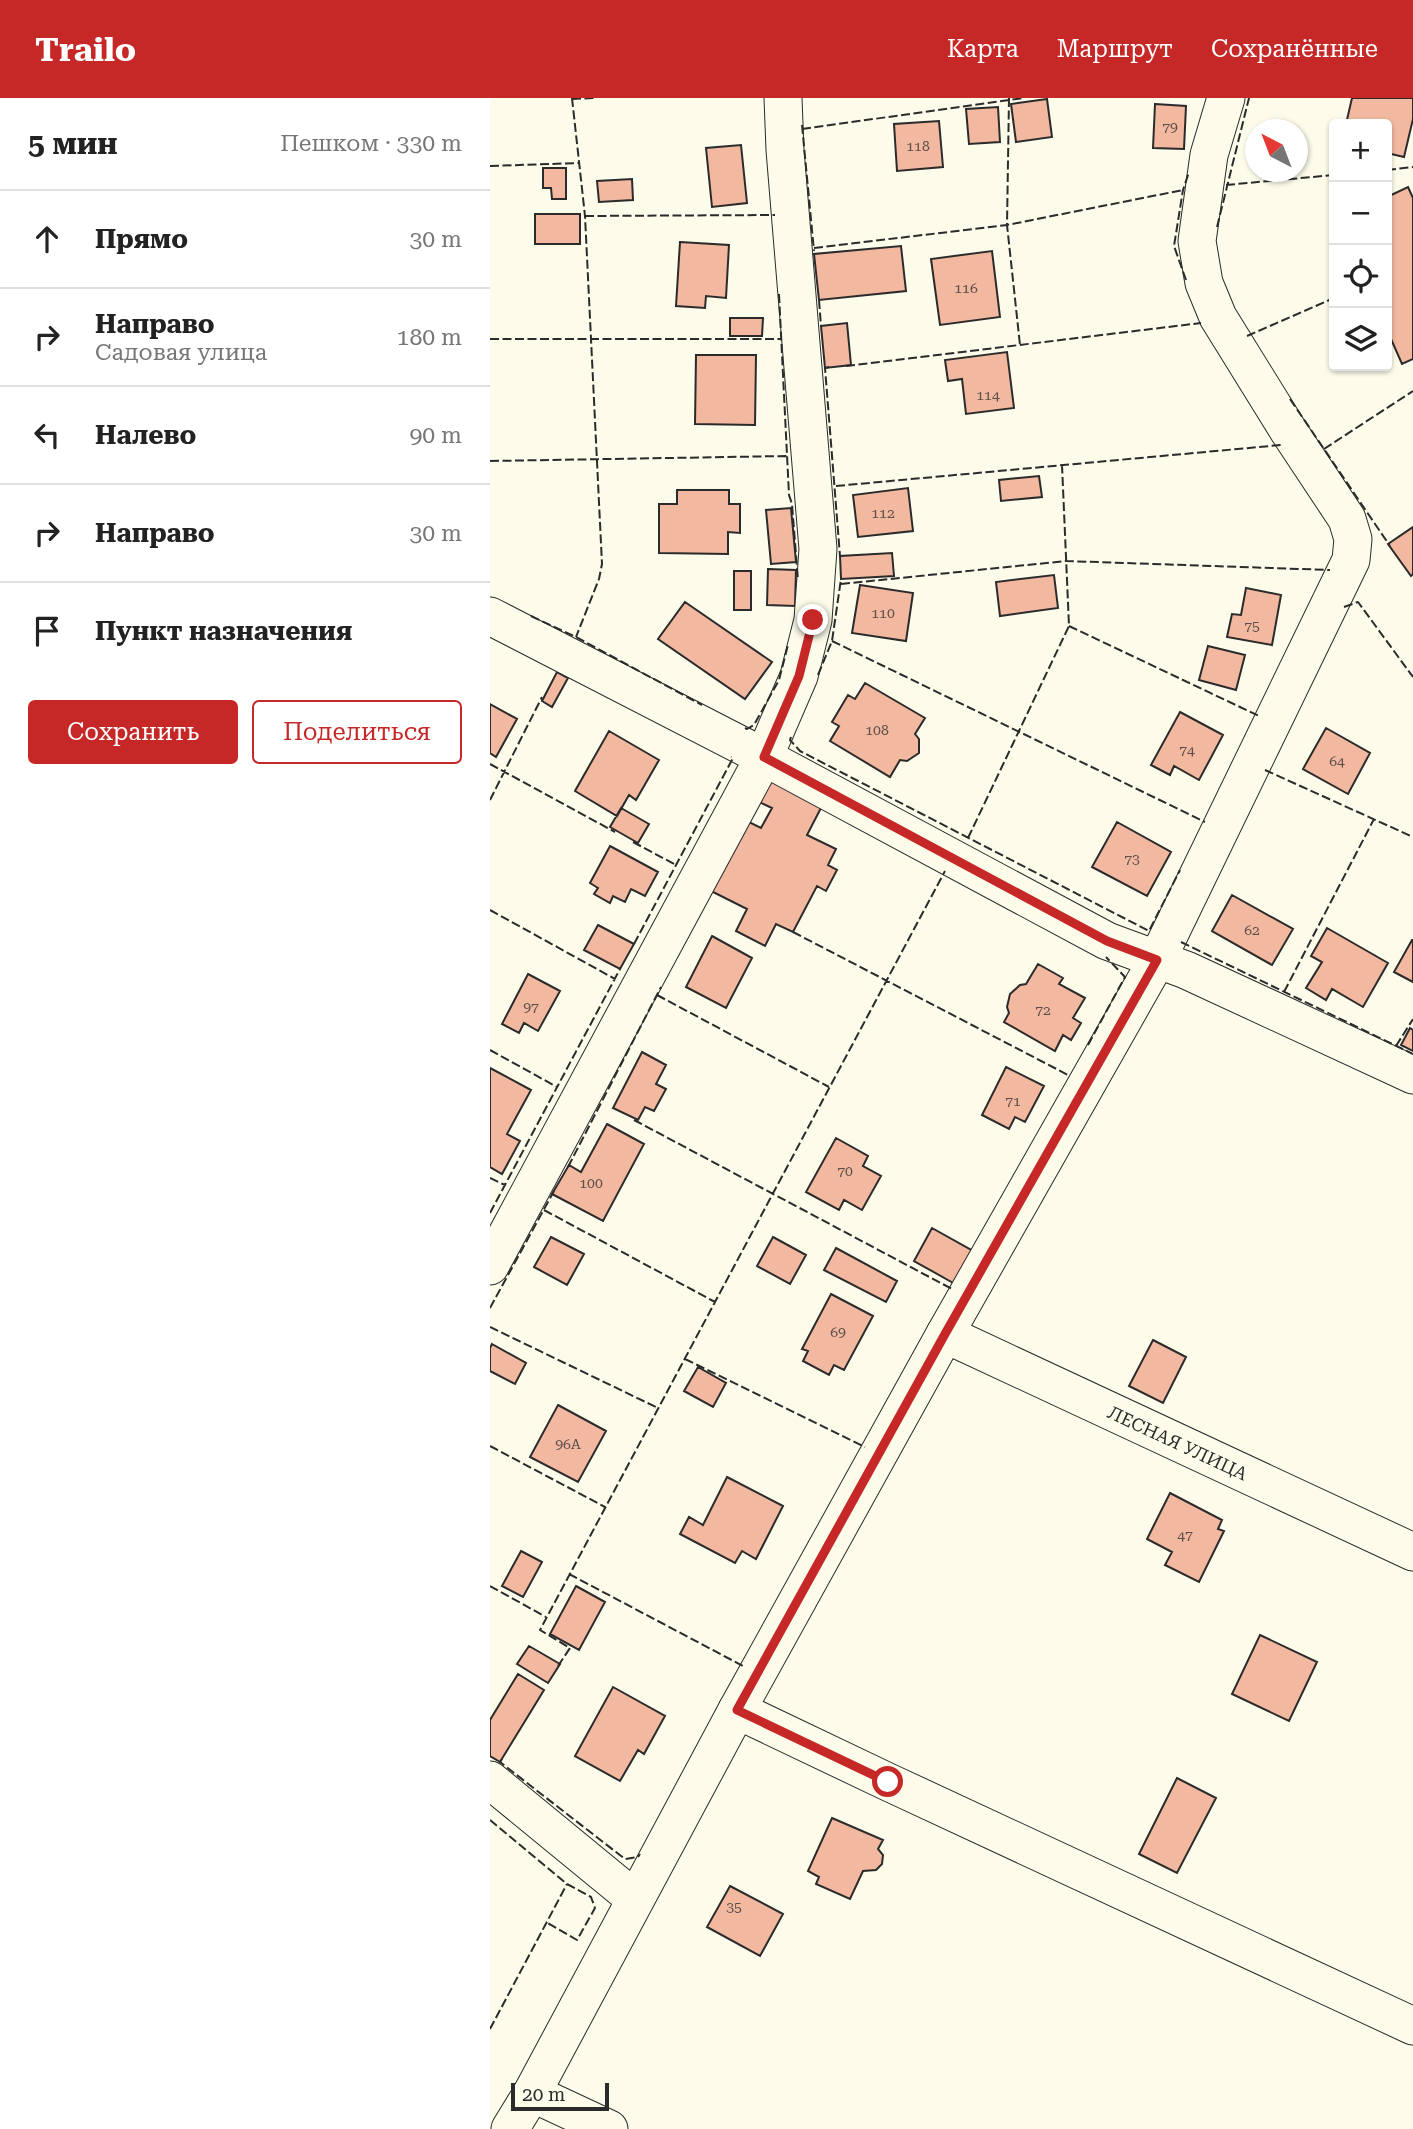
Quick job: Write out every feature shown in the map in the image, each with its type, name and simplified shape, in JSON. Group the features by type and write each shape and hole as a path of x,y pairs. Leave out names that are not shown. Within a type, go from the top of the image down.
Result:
{"street":[{"path":"490,1266 764,757 799,676 813,620 818,549 783,98"},
{"path":"510,2129 945,1334 1157,960 1351,560 1353,538 1347,519 1218,317 1204,283 1197,241 1209,155 1226,98"},
{"path":"490,616 764,757 1107,941 1186,970 1413,1075"},
{"name":"ЛЕСНАЯ УЛИЦА","path":"945,1334 1413,1552"},
{"path":"737,1710 1413,2026"},
{"path":"490,1780 635,1899"},
{"path":"532,2093 610,2129"}],"building":[{"path":"1352,98 1413,98 1413,119 1404,157 1392,154 1392,119 1347,119"},
{"path":"1047,99 1052,137 1016,142 1011,104"},
{"path":"1155,104 1186,106 1184,149 1153,148"},
{"path":"998,107 1000,142 969,144 966,109"},
{"path":"939,121 943,167 897,171 894,124"},
{"path":"741,145 747,203 712,207 706,148"},
{"path":"543,168 566,168 566,199 552,199 551,188 543,188"},
{"path":"632,179 633,200 599,202 597,181"},
{"path":"1408,187 1413,198 1413,359 1402,364 1392,341 1392,195"},
{"path":"535,214 580,214 580,244 535,244"},
{"path":"680,242 729,245 726,298 706,296 705,308 676,306"},
{"path":"901,246 906,291 819,300 814,254"},
{"path":"992,251 1000,317 940,325 931,259"},
{"path":"730,318 763,318 762,336 730,336"},
{"path":"847,323 851,365 825,368 821,326"},
{"path":"1007,352 1014,408 966,414 962,379 948,381 945,360"},
{"path":"696,355 756,355 755,425 695,424"},
{"path":"1039,476 1042,497 1001,501 999,480"},
{"path":"908,488 913,531 858,537 853,495"},
{"path":"677,490 729,490 729,504 740,504 740,533 728,532 728,554 659,553 659,504 677,504"},
{"path":"791,508 796,562 771,564 766,510"},
{"path":"1413,527 1413,574 1411,576 1388,544"},
{"path":"892,553 894,576 841,579 840,556"},
{"path":"768,569 796,570 795,606 767,605"},
{"path":"734,571 751,571 751,610 734,610"},
{"path":"1054,575 1058,608 1000,616 996,582"},
{"path":"860,585 913,593 906,641 852,633"},
{"path":"1246,588 1281,595 1272,645 1227,637 1232,614 1241,615"},
{"path":"685,602 772,662 745,699 658,639"},
{"path":"1208,646 1245,655 1236,690 1199,680"},
{"path":"557,672 568,678 552,707 542,701"},
{"path":"865,683 925,718 915,734 919,739 919,753 907,761 900,760 890,777 830,741 839,726 832,722 848,695 855,699"},
{"path":"490,704 517,719 496,757 490,753"},
{"path":"1180,712 1223,735 1199,780 1174,766 1170,775 1151,765"},
{"path":"1326,728 1370,753 1348,794 1303,769"},
{"path":"609,731 659,760 636,800 629,795 617,816 575,791"},
{"path":"769,778 822,806 807,835 836,849 828,865 837,870 826,891 817,886 793,932 776,924 765,946 736,931 747,909 711,891 747,821 761,828 772,808 757,801"},
{"path":"621,808 649,824 638,843 610,827"},
{"path":"1117,822 1171,852 1147,896 1092,867"},
{"path":"610,846 658,872 645,896 631,889 625,902 613,896 610,903 594,894 598,888 590,883"},
{"path":"1232,895 1293,929 1272,965 1212,931"},
{"path":"598,925 634,944 620,969 584,950"},
{"path":"1327,928 1388,963 1363,1007 1332,989 1326,1000 1306,988 1322,962 1311,956"},
{"path":"712,936 752,958 726,1008 686,987"},
{"path":"1413,940 1413,982 1394,972"},
{"path":"1038,964 1063,978 1059,984 1085,998 1073,1018 1081,1023 1071,1040 1063,1035 1055,1051 1004,1022 1009,1013 1007,1007 1010,994 1020,985 1026,984"},
{"path":"528,974 560,991 538,1031 524,1023 519,1033 502,1024"},
{"path":"1410,1028 1413,1030 1413,1051 1401,1045"},
{"path":"642,1052 666,1065 656,1084 666,1089 654,1111 645,1107 638,1120 613,1108"},
{"path":"1006,1067 1044,1086 1025,1122 1015,1117 1009,1129 982,1115"},
{"path":"490,1068 531,1090 507,1134 520,1141 502,1174 490,1167"},
{"path":"607,1124 644,1144 603,1221 552,1194 569,1165 581,1172"},
{"path":"836,1138 868,1156 863,1166 881,1176 862,1210 844,1200 839,1210 806,1192"},
{"path":"932,1228 973,1251 955,1284 914,1261"},
{"path":"551,1237 584,1254 567,1285 534,1267"},
{"path":"773,1237 806,1255 790,1284 757,1266"},
{"path":"836,1248 897,1281 886,1302 824,1270"},
{"path":"831,1294 873,1316 844,1370 834,1365 829,1375 803,1361 808,1351 802,1349"},
{"path":"1153,1340 1186,1357 1163,1403 1129,1386"},
{"path":"492,1344 526,1363 515,1384 490,1371"},
{"path":"698,1367 726,1383 713,1407 684,1391"},
{"path":"558,1405 606,1431 578,1482 530,1457"},
{"path":"727,1477 783,1506 756,1559 742,1551 735,1563 680,1534 689,1517 703,1525"},
{"path":"1170,1493 1222,1520 1218,1529 1224,1531 1199,1582 1165,1565 1172,1552 1147,1539"},
{"path":"521,1551 542,1562 523,1597 502,1586"},
{"path":"576,1586 605,1602 579,1650 550,1634"},
{"path":"1260,1635 1317,1662 1289,1721 1232,1694"},
{"path":"529,1646 560,1664 548,1683 517,1664"},
{"path":"518,1674 544,1690 500,1762 490,1756 490,1720"},
{"path":"613,1687 665,1716 644,1754 638,1750 620,1781 575,1756"},
{"path":"1177,1778 1216,1798 1177,1873 1139,1854"},
{"path":"832,1818 883,1840 878,1849 883,1855 882,1864 876,1870 863,1871 850,1899 816,1884 819,1877 808,1871"},
{"path":"730,1886 783,1914 760,1956 707,1927"}],"fence":[{"path":"572,98 585,216 602,564 599,579 576,637"},
{"path":"572,99 594,98"},
{"path":"1009,98 1007,225 1020,345"},
{"path":"802,129 1024,98"},
{"path":"1217,227 1249,98"},
{"path":"802,125 814,251"},
{"path":"490,166 580,163"},
{"path":"1392,169 1413,167"},
{"path":"1186,280 1174,246 1183,190 1189,172"},
{"path":"1226,185 1329,175"},
{"path":"814,248 1007,225 1183,190"},
{"path":"585,216 775,215"},
{"path":"779,294 789,495 798,580"},
{"path":"819,300 821,326"},
{"path":"1247,336 1329,300"},
{"path":"846,366 1201,323"},
{"path":"490,339 781,339"},
{"path":"829,367 825,368 840,556"},
{"path":"1324,449 1413,391"},
{"path":"1290,399 1390,546"},
{"path":"836,486 1281,445"},
{"path":"490,461 787,456"},
{"path":"968,838 1069,626 1062,465"},
{"path":"841,584 1066,561 1330,570"},
{"path":"818,675 832,641 841,579"},
{"path":"1344,607 1358,602 1413,677"},
{"path":"531,616 576,637 702,705"},
{"path":"1069,626 1259,716"},
{"path":"832,641 1205,822"},
{"path":"745,728 754,725 779,680 788,645"},
{"path":"490,800 542,697"},
{"path":"791,737 790,740 800,751 1149,931 1180,870"},
{"path":"634,944 733,758 731,757"},
{"path":"490,764 615,832"},
{"path":"1265,770 1413,837"},
{"path":"1284,992 1374,819"},
{"path":"633,842 676,865"},
{"path":"558,1666 570,1648 540,1630 945,871"},
{"path":"490,910 615,979"},
{"path":"793,932 1070,1076"},
{"path":"1181,942 1413,1054"},
{"path":"1088,1045 1125,977 1106,957"},
{"path":"490,1213 620,969"},
{"path":"568,1167 661,987"},
{"path":"657,995 829,1087"},
{"path":"1396,1046 1413,1019"},
{"path":"490,1050 557,1087"},
{"path":"634,1120 952,1289"},
{"path":"490,1178 505,1185"},
{"path":"490,1308 554,1191"},
{"path":"544,1210 715,1302"},
{"path":"490,1327 658,1408"},
{"path":"685,1359 865,1447"},
{"path":"490,1446 605,1507"},
{"path":"569,1574 743,1666"},
{"path":"490,1586 546,1617"},
{"path":"502,1759 500,1762 625,1859 638,1857 640,1854"},
{"path":"490,1820 567,1884 591,1897 595,1908 577,1940 546,1922"},
{"path":"490,2029 567,1884"}],"route":[{"path":"813,620 799,676 764,757 1107,941 1157,960 945,1334 737,1710 888,1782"}]}
